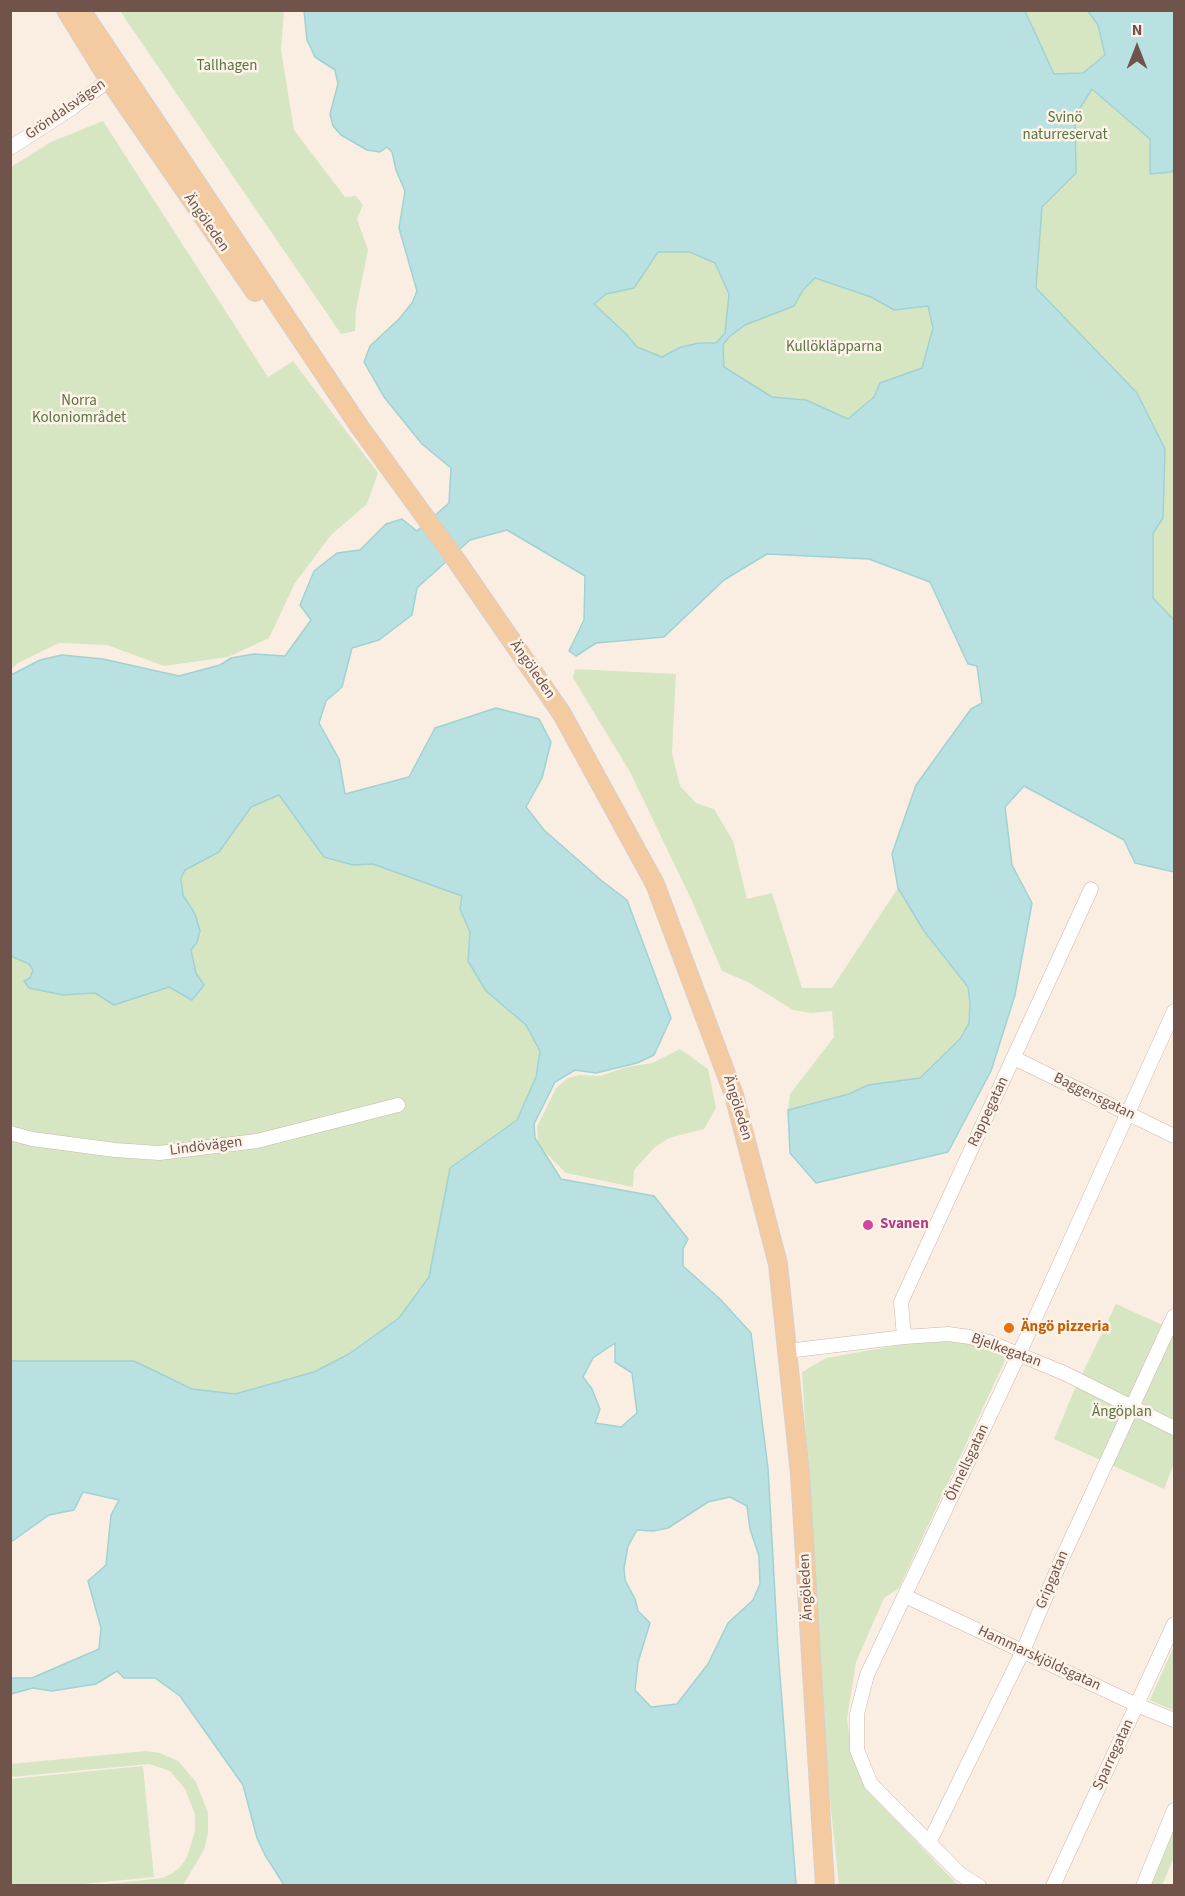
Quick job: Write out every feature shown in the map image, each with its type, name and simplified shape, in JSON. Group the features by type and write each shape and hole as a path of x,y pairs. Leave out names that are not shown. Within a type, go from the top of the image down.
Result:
{"main road":[{"name":"Ängöleden","path":"66,10 115,75 562,714 655,884 734,1095 777,1264 800,1474 825,1886"},
{"name":"Ängöleden","path":"81,10 115,75"}],"street":[{"name":"Gröndalsvägen","path":"10,148 72,108 115,75"},
{"name":"Rappegatan","path":"904,1337 901,1302 1091,889"},
{"name":"Öhnellsgatan","path":"979,1886 960,1874 871,1784 856,1750 856,1714 867,1675 1019,1354 1174,1011"},
{"name":"Baggensgatan","path":"1014,1058 1174,1136"},
{"name":"Lindövägen","path":"10,1133 32,1139 115,1150 159,1153 257,1141 398,1105"},
{"name":"Gripgatan","path":"929,1843 1023,1651 1060,1563 1174,1316"},
{"name":"Bjelkegatan","path":"787,1351 904,1337 948,1334 970,1337 1064,1373 1174,1428"},
{"name":"Hammarskjöldsgatan","path":"904,1596 1137,1705 1174,1720"},
{"name":"Sparregatan","path":"1053,1886 1174,1624"},
{"path":"1143,1886 1174,1810"}],"green space":[{"name":"Tallhagen","path":"120,11 284,11 281,50 294,130 345,197 356,196 363,205 357,219 368,250 356,309 355,331 341,334"},
{"name":"Svinö naturreservat","path":"963,11 1174,11 1174,628 1038,547 1080,334 1036,288 1038,264"},
{"name":"Norra Koloniområdet","path":"103,121 268,377 293,361 378,473 367,504 331,535 295,583 269,638 228,657 164,666 107,645 59,643 18,663 11,669 11,167 51,142"},
{"path":"658,252 690,252 715,263 729,294 725,332 716,343 699,343 681,347 662,357 637,347 594,304 606,294 634,288"},
{"name":"Kullökläpparna","path":"814,278 871,297 894,310 929,306 934,328 922,368 880,383 874,397 848,419 806,400 772,397 724,367 723,345 729,337 745,325 794,306 803,290"},
{"path":"575,669 676,674 672,753 680,786 696,803 714,809 733,841 747,899 772,893 802,988 832,988 898,888 924,931 968,987 970,1004 969,1023 960,1039 920,1079 868,1085 849,1094 788,1110 790,1094 834,1037 832,1011 811,1013 793,1010 748,982 722,971 692,901 630,772 573,678"},
{"path":"279,795 324,857 353,865 373,864 462,896 460,909 470,932 468,961 486,991 526,1025 540,1051 536,1077 517,1120 450,1168 429,1277 399,1318 349,1354 314,1372 235,1394 192,1389 134,1361 11,1361 11,956 29,963 33,970 29,988 63,995 95,993 114,1005 169,987 192,1000 204,985 196,973 191,950 197,942 195,914 183,895 181,878 185,870 219,852 251,807"},
{"path":"680,1049 708,1069 716,1108 704,1129 669,1138 655,1147 634,1170 633,1187 566,1173 538,1145 537,1127 556,1088 568,1078 579,1075 600,1076 627,1067 652,1063"},
{"name":"Ängöplan","path":"1116,1304 1174,1330 1174,1463 1164,1489 1054,1439 1073,1393"},
{"path":"950,1336 1008,1354 899,1588 884,1598 856,1662 847,1719 852,1756 865,1788 956,1883 961,1885 839,1885 827,1773 802,1372 826,1358"},
{"path":"1174,1646 1174,1711 1150,1700"},
{"path":"146,1751 160,1753 178,1761 196,1782 208,1813 208,1833 204,1850 183,1885 99,1885 162,1878 181,1866 187,1857 195,1831 195,1814 185,1789 170,1771 149,1764 11,1777 11,1764"},
{"path":"143,1766 154,1877 74,1885 11,1885 11,1779"},
{"path":"1174,1827 1174,1857 1162,1885 1148,1886"}],"water":[{"path":"304,11 1025,11 1054,74 1083,73 1105,55 1098,25 1088,11 1174,11 1174,169 1172,172 1150,174 1150,139 1092,89 1075,116 1076,173 1042,207 1036,288 1137,393 1165,449 1163,518 1153,533 1153,598 1174,620 1174,872 1135,863 1124,840 1024,786 1005,807 1012,865 1032,903 1015,995 991,1071 948,1152 816,1183 790,1153 788,1110 849,1094 868,1085 920,1078 960,1039 969,1023 968,987 924,931 898,888 892,854 916,785 971,709 982,703 977,666 968,664 930,582 869,559 767,554 724,580 664,637 596,643 576,656 569,651 584,620 585,576 507,530 470,540 417,588 412,615 379,640 352,648 342,687 326,701 319,723 339,759 345,794 409,777 435,728 496,708 539,719 551,742 542,778 526,807 544,830 627,900 671,1018 654,1055 637,1063 596,1073 575,1070 555,1082 534,1124 535,1138 561,1179 654,1196 688,1239 683,1249 683,1266 720,1299 751,1333 768,1468 778,1650 796,1885 284,1885 257,1838 243,1785 180,1696 155,1678 124,1678 117,1671 96,1684 52,1691 33,1688 11,1694 11,1678 32,1678 99,1649 101,1628 88,1581 106,1565 111,1515 119,1500 83,1492 74,1510 49,1515 11,1542 11,1361 134,1361 192,1389 235,1394 314,1372 349,1354 399,1318 429,1277 450,1168 517,1120 536,1077 540,1051 526,1025 486,991 468,961 470,932 460,909 462,896 373,864 353,865 324,857 279,795 251,807 219,852 185,870 181,878 183,895 195,914 200,931 197,942 191,950 196,973 204,985 192,1000 169,987 114,1005 95,993 63,995 29,988 24,981 30,978 33,970 29,964 11,956 11,675 40,660 62,655 103,659 179,676 220,665 231,658 254,654 285,656 311,620 300,605 314,571 337,553 360,550 386,524 402,519 417,531 449,503 451,468 422,444 384,397 364,362 370,346 399,319 412,303 417,291 399,228 405,191 396,170 392,152 387,147 380,152 367,150 341,135 333,126 330,114 338,84 335,70 315,57 307,40","holes":["658,252 690,252 715,263 729,294 725,333 716,343 699,343 681,347 662,357 637,347 594,304 606,294 634,288","815,278 871,297 894,310 928,306 933,328 922,368 880,383 874,397 848,419 806,400 772,397 724,367 723,345 729,337 745,325 794,306 803,290","615,1343 615,1362 632,1373 637,1413 621,1427 595,1423 600,1409 592,1389 583,1377 593,1358","730,1497 747,1506 750,1529 759,1556 760,1584 753,1600 728,1623 708,1664 677,1704 651,1707 635,1690 638,1662 650,1623 638,1611 635,1599 625,1580 624,1568 628,1546 637,1530 653,1531 668,1528 708,1502"]}],"place":[{"name":"Svanen","path":"868,1225"},
{"name":"Ängö pizzeria","path":"1009,1328"}]}
